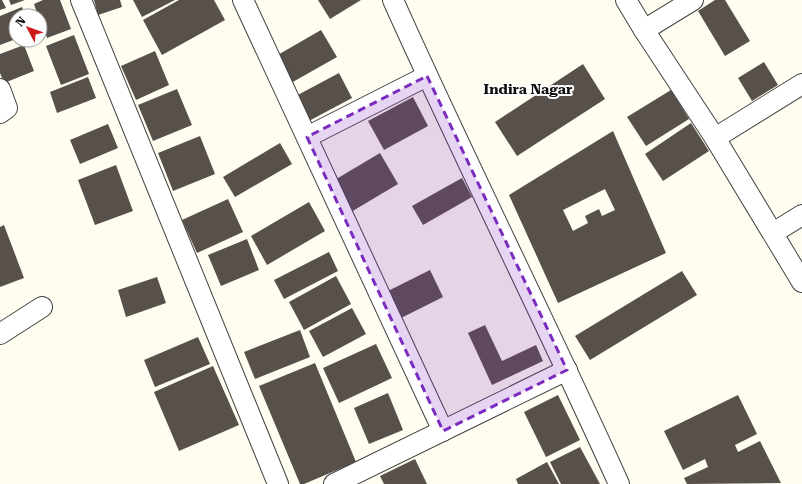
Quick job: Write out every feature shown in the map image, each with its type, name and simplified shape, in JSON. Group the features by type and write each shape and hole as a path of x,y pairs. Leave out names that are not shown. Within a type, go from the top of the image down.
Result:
{"street":[{"path":"80,0 278,484"},
{"path":"243,0 443,431"},
{"path":"393,0 427,76 567,370 619,484"},
{"path":"626,0 715,138 802,282"},
{"path":"644,30 693,0"},
{"path":"307,137 427,76"},
{"path":"715,138 802,84"},
{"path":"0,89 7,108 0,113"},
{"path":"773,233 802,215"},
{"path":"0,334 42,307"},
{"path":"334,484 567,370"}],"highlighted area":[{"path":"427,76 567,370 443,431 307,137"}],"building":[{"path":"0,0 2,0 6,8 0,10"},
{"path":"9,0 25,0 11,5"},
{"path":"43,0 60,0 71,29 48,38 48,8 35,8 34,4"},
{"path":"94,0 120,0 122,7 98,15"},
{"path":"133,0 175,0 142,17"},
{"path":"179,0 214,0 225,20 162,55 143,20"},
{"path":"318,0 361,0 330,19"},
{"path":"715,0 725,0 750,41 725,56 698,11"},
{"path":"8,13 8,42 0,45 0,16"},
{"path":"321,30 337,57 291,83 276,56"},
{"path":"74,35 89,74 61,85 47,48 48,45"},
{"path":"16,48 25,48 34,71 4,83 0,73 0,54"},
{"path":"155,51 169,85 136,100 121,66"},
{"path":"764,62 778,85 752,101 738,78"},
{"path":"583,64 605,99 517,156 495,122"},
{"path":"339,73 352,98 307,122 294,97"},
{"path":"88,77 96,98 57,113 50,92"},
{"path":"177,89 192,125 153,141 138,105"},
{"path":"671,90 689,119 646,146 627,117"},
{"path":"413,97 428,126 384,150 368,121"},
{"path":"691,123 709,151 663,181 645,154"},
{"path":"108,124 118,148 80,164 70,140"},
{"path":"613,131 666,253 558,303 509,195","holes":["605,189 615,210 602,216 599,209 585,216 588,223 573,231 563,210"]},
{"path":"200,136 215,174 173,191 158,153"},
{"path":"280,143 292,164 235,197 223,177"},
{"path":"380,153 398,184 351,212 333,181"},
{"path":"116,165 133,211 95,225 78,180"},
{"path":"462,178 472,197 423,225 412,206"},
{"path":"228,199 243,232 197,253 182,220"},
{"path":"309,202 325,231 267,265 251,236"},
{"path":"4,225 24,278 0,287 0,227"},
{"path":"247,239 259,270 221,286 208,255"},
{"path":"329,252 338,271 284,299 274,280"},
{"path":"430,270 443,297 401,318 388,291"},
{"path":"682,271 697,295 590,360 575,336"},
{"path":"336,276 351,304 304,330 289,302"},
{"path":"157,277 166,303 126,317 118,290"},
{"path":"352,308 366,334 323,357 309,331"},
{"path":"485,325 502,361 536,345 543,361 492,385 468,333"},
{"path":"300,330 310,357 255,379 244,352"},
{"path":"198,337 210,364 155,387 144,360"},
{"path":"376,344 392,378 339,403 323,368"},
{"path":"315,363 356,462 304,484 300,484 259,386"},
{"path":"213,366 239,425 179,451 154,392"},
{"path":"388,393 403,430 369,444 354,408"},
{"path":"558,395 580,440 546,457 524,412"},
{"path":"738,395 757,434 735,445 738,452 760,441 781,483 687,484 684,478 708,467 705,459 683,470 664,431"},
{"path":"580,447 600,484 561,484 550,462"},
{"path":"415,459 427,484 384,484 380,476"},
{"path":"547,462 559,484 518,484 516,479"}],"district":[{"name":"Indira Nagar","path":"528,89"}]}
